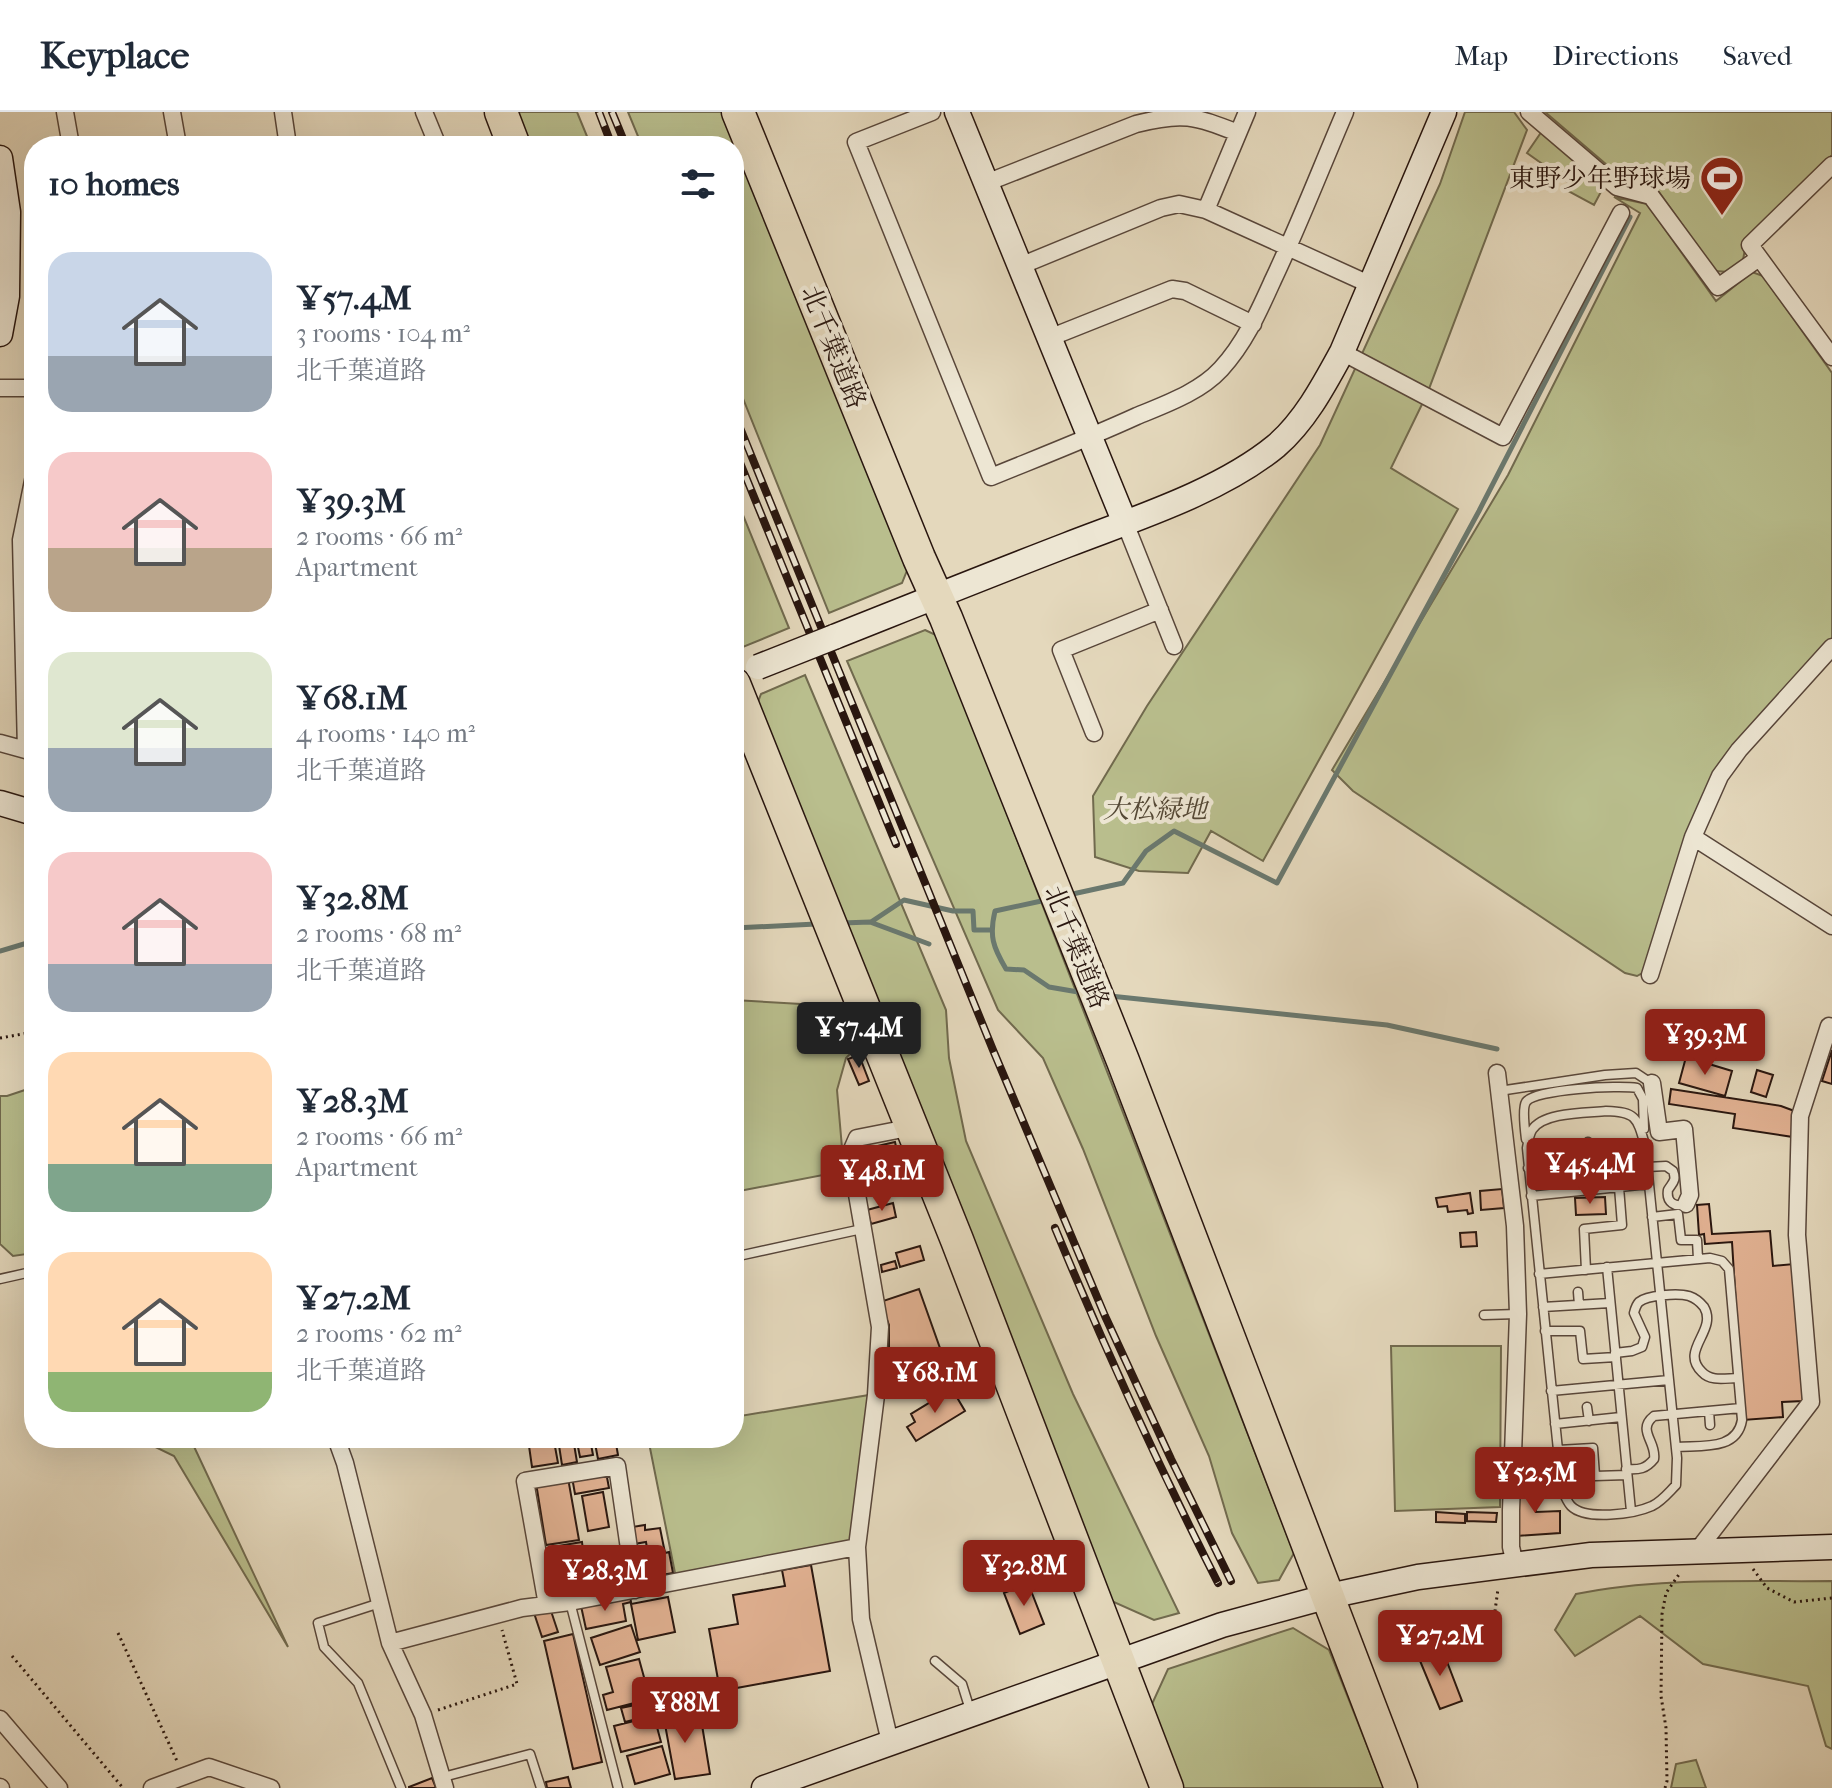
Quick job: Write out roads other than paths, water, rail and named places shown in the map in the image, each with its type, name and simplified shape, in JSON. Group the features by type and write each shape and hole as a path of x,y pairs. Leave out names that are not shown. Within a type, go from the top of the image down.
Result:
{"highway":[{"path":"501,112 510,136"},
{"name":"北千葉道路","path":"738,112 919,558 924,602 1017,797 1123,1061 1401,1788"},
{"path":"746,676 775,783 913,1127 1167,1788"}],"street":[{"path":"65,112 69,136"},
{"path":"172,112 176,136"},
{"path":"283,112 287,136"},
{"path":"424,112 434,136"},
{"path":"932,112 856,142 991,477 1089,438 1196,389 1220,370 1253,324 1345,112"},
{"path":"957,112 1174,646"},
{"path":"1206,210 1247,112"},
{"path":"746,676 1217,484 1278,444 1303,417 1342,352 1444,112"},
{"path":"1529,112 1617,187 1651,196 1718,287 1759,258"},
{"path":"986,183 1161,116 1181,114 1199,117 1238,133"},
{"path":"0,158 8,212 7,296 0,334"},
{"path":"1832,165 1750,245 1832,357"},
{"path":"1020,266 1161,208 1179,204 1206,210 1371,285"},
{"path":"1342,352 1503,437 1621,213"},
{"path":"1049,338 1172,289 1185,291 1253,324"},
{"path":"0,388 24,388"},
{"path":"24,525 21,540 24,610"},
{"path":"1094,733 1061,650 1160,610"},
{"path":"1650,975 1693,837 1720,776 1739,750 1832,647"},
{"path":"0,743 24,749"},
{"path":"0,803 24,810"},
{"path":"1693,837 1832,926"},
{"path":"1697,1551 1811,1402 1797,1235 1800,1116 1829,1026"},
{"path":"1497,1073 1515,1226 1518,1314 1508,1564"},
{"path":"1652,1083 1659,1132 1684,1129 1690,1195 1686,1204"},
{"path":"890,1742 861,1619 857,1547 876,1395 880,1327 850,1154 857,1138 913,1127"},
{"path":"340,1448 390,1643 423,1715 444,1782"},
{"path":"547,1605 525,1481 617,1466 635,1590"},
{"path":"390,1643 522,1608 570,1602 857,1547"},
{"path":"779,1786 890,1742 1222,1625 1329,1596 1418,1577 1591,1555 1832,1547"},
{"path":"0,1719 59,1788"},
{"path":"152,1788 209,1767 271,1788"}],"lane":[{"path":"1499,1091 1636,1073 1652,1083"},
{"path":"1624,1086 1637,1088 1643,1099 1676,1447 1676,1485 1650,1508 1597,1516 1580,1512 1569,1505 1562,1489 1527,1148 1524,1104 1539,1094 1624,1086"},
{"path":"1527,1148 1530,1132 1538,1123 1555,1116 1606,1111 1625,1111 1639,1122 1645,1145"},
{"path":"1588,1142 1590,1163"},
{"path":"1528,1168 1590,1163 1666,1166 1673,1171 1675,1179 1668,1190 1668,1198 1676,1206 1686,1204"},
{"path":"1531,1196 1649,1184"},
{"path":"1586,1270 1584,1229 1622,1225 1619,1187"},
{"path":"1652,1217 1678,1214 1681,1240 1697,1240 1698,1259"},
{"path":"744,1255 863,1229"},
{"path":"1539,1274 1710,1258 1722,1261 1729,1269 1742,1420 1740,1431 1723,1444 1676,1447"},
{"path":"1607,1267 1631,1511"},
{"path":"0,1279 24,1274"},
{"path":"1578,1292 1579,1305"},
{"path":"1545,1331 1580,1331 1583,1359 1616,1355 1642,1347 1645,1337 1634,1313 1641,1300 1649,1296 1689,1296 1698,1300 1707,1316 1707,1326 1695,1349 1697,1366 1712,1378 1738,1378"},
{"path":"1543,1307 1610,1303"},
{"path":"1484,1315 1518,1314"},
{"path":"1551,1391 1669,1380"},
{"path":"1587,1407 1589,1421"},
{"path":"1558,1450 1593,1448 1595,1476 1641,1469 1651,1463 1656,1454 1646,1426 1654,1416 1741,1408"},
{"path":"1709,1411 1710,1425"},
{"path":"1555,1424 1621,1417"},
{"path":"570,1602 618,1788"},
{"path":"381,1603 318,1623 324,1647 358,1683 401,1788"},
{"path":"935,1661 962,1684 971,1714"},
{"path":"444,1782 530,1754 541,1788"}],"waterway":[{"path":"1068,895 1123,883 1146,851 1174,831 1277,883 1479,511 1630,217"},
{"path":"871,922 904,900 953,911 973,911 974,930 991,930"},
{"path":"1046,900 995,911 992,928 995,948 1006,969 1024,970 1049,987 1084,993"},
{"path":"842,923 870,922 929,944"},
{"path":"744,928 816,924"},
{"path":"0,951 24,944"},
{"path":"1110,996 1387,1025 1497,1049"}],"railway":[{"path":"599,112 608,136"},
{"path":"612,112 622,136"},
{"path":"744,438 993,1050 1105,1316 1231,1581"},
{"path":"744,472 896,844"},
{"path":"1055,1228 1133,1407 1218,1583"}],"place":[{"name":"東野少年野球場","path":"1722,217"}],"park label":[{"name":"大松緑地","path":"1155,809"}]}
